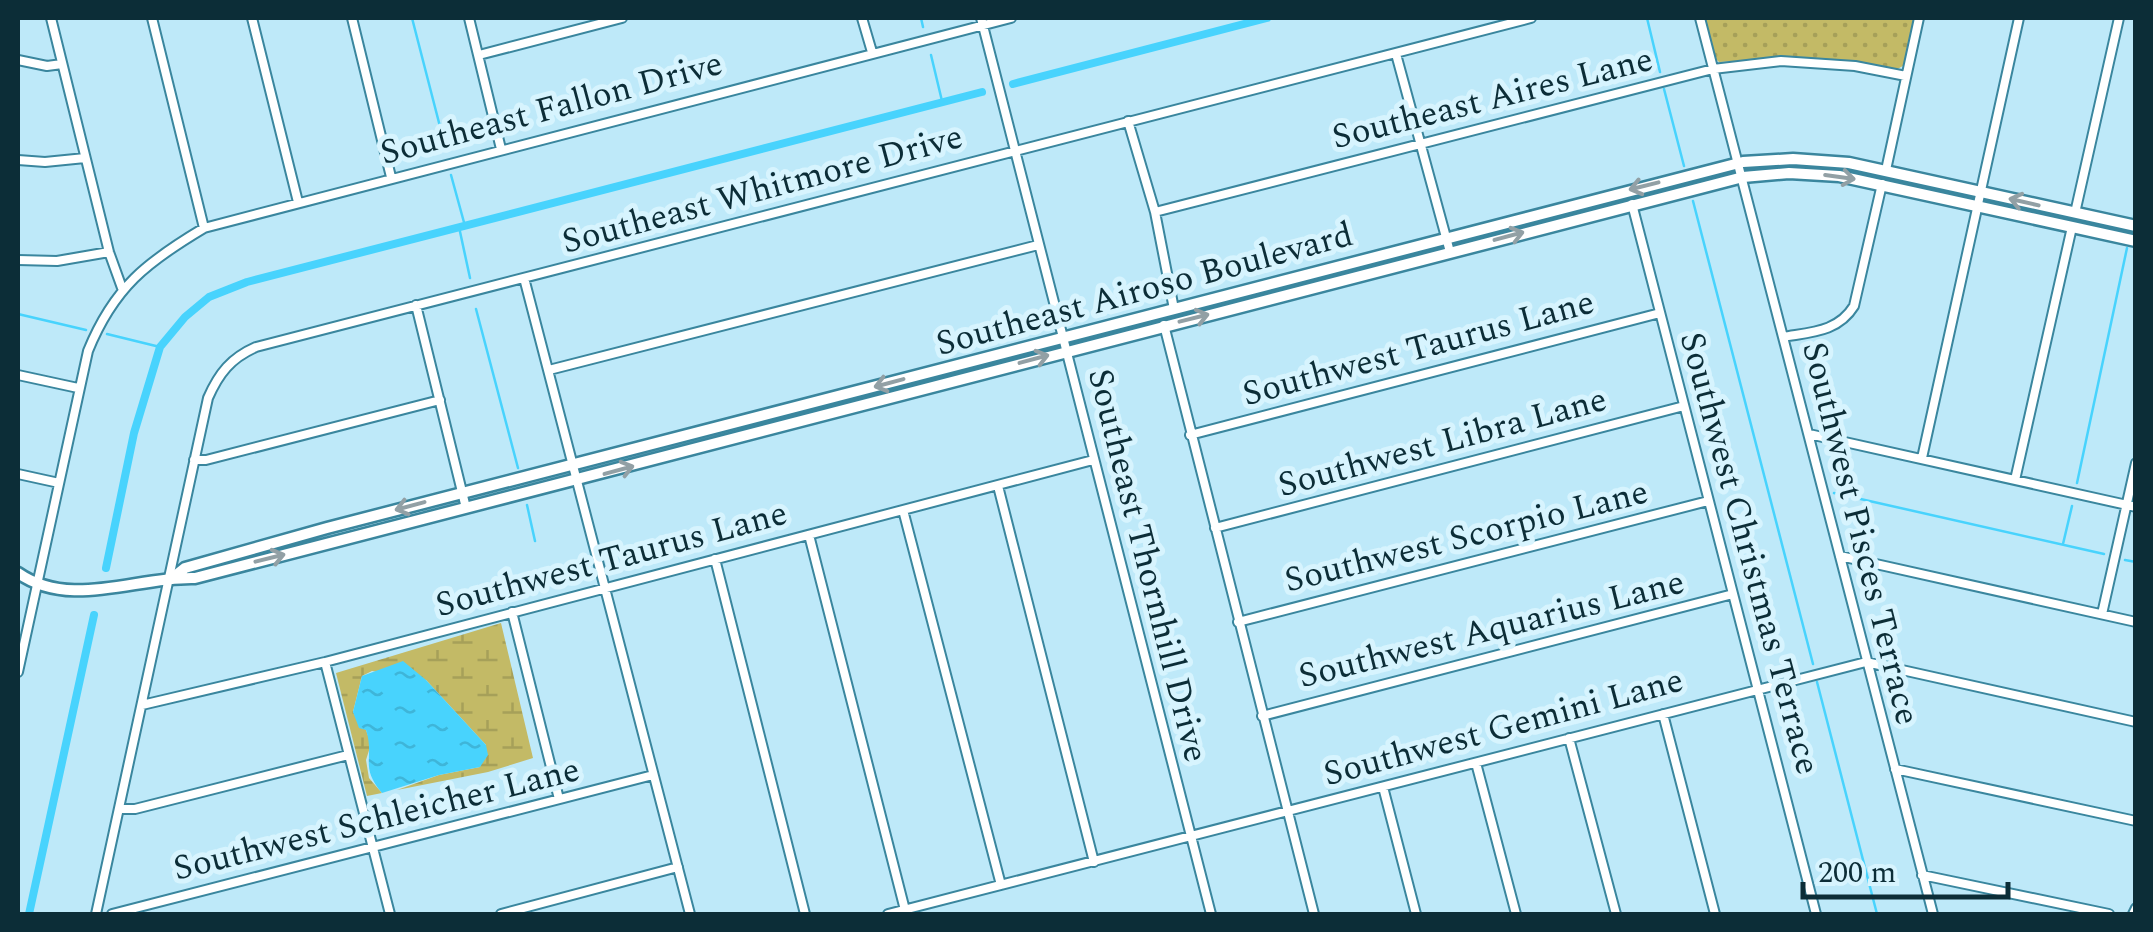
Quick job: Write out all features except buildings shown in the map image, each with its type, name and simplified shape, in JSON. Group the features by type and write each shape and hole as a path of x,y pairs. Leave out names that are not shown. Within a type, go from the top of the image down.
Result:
{"main road":[{"name":"Southeast Airoso Boulevard","path":"172,577 185,568 216,559 462,493 1582,202 1740,168 1806,160 1849,162 2136,226"},
{"name":"Southeast Airoso Boulevard","path":"18,573 34,583 82,591 172,577 195,578 1632,204 1740,168 1882,184 2136,241"},
{"path":"1582,202 1586,216"},
{"path":"18,587 34,583"}],"street":[{"path":"51,18 109,252 122,288"},
{"path":"152,18 204,228"},
{"path":"252,18 298,202"},
{"path":"352,18 391,177"},
{"path":"470,18 501,149"},
{"path":"479,55 622,18"},
{"path":"862,18 872,52"},
{"name":"Southeast Fallon Drive","path":"18,672 78,388 98,326 122,288 162,252 204,228 298,202 982,22 1012,18"},
{"name":"Southeast Whitmore Drive","path":"96,914 208,398 217,378 240,354 256,346 1531,18"},
{"name":"Southwest Pisces Terrace","path":"1700,18 1932,914"},
{"path":"1886,170 1919,18"},
{"path":"1922,458 2019,18"},
{"path":"2075,213 2118,18"},
{"name":"Southeast Thornhill Drive","path":"982,22 1211,914"},
{"path":"1396,54 1450,252"},
{"path":"18,60 48,66 62,64"},
{"name":"Southeast Aires Lane","path":"1155,212 1714,69 1780,61 1855,66 1906,76"},
{"path":"1128,120 1155,212 1174,309"},
{"path":"18,160 85,158"},
{"path":"1783,337 1831,328 1848,317 1854,306 1882,184"},
{"name":"Southwest Christmas Terrace","path":"1632,204 1816,914"},
{"path":"2015,480 2072,227"},
{"path":"549,370 1038,245"},
{"path":"18,260 57,261 109,252"},
{"path":"524,278 690,914"},
{"path":"416,305 466,508"},
{"name":"Southwest Taurus Lane","path":"1190,435 1660,313"},
{"path":"1164,326 1314,914"},
{"path":"18,375 78,388"},
{"path":"194,460 440,400"},
{"name":"Southwest Libra Lane","path":"1215,528 1684,406"},
{"path":"1808,434 2131,506"},
{"name":"Southwest Taurus Lane","path":"142,705 324,662 1093,460"},
{"path":"2102,614 2131,506 2136,463"},
{"path":"18,474 59,483"},
{"path":"998,486 1094,862"},
{"name":"Southwest Scorpio Lane","path":"1238,622 1708,501"},
{"path":"903,510 1000,885"},
{"path":"809,535 905,910"},
{"path":"1840,556 2136,622"},
{"path":"714,559 805,914"},
{"name":"Southwest Aquarius Lane","path":"1262,716 1733,594"},
{"path":"512,612 560,799"},
{"path":"324,662 390,914"},
{"name":"Southwest Gemini Lane","path":"888,914 1866,662 2136,722"},
{"path":"1662,714 1715,914"},
{"path":"1569,738 1616,914"},
{"path":"120,809 134,809 348,756"},
{"path":"1476,763 1516,914"},
{"path":"1894,770 2136,821"},
{"name":"Southwest Schleicher Lane","path":"112,914 653,775"},
{"path":"1383,787 1416,914"},
{"path":"501,914 678,868"},
{"path":"1922,875 2109,914"}],"green space":[{"path":"1704,18 1916,18 1906,64 1896,70 1800,58 1719,62 1714,57"},
{"path":"501,623 533,758 488,772 397,790 439,775 480,767 486,745 426,680 372,671 362,676 353,712 371,744 366,760 369,778 382,793 367,796 336,673"}],"water":[{"path":"403,661 426,680 486,745 488,755 480,767 382,793 369,769 366,730 359,728 353,712 362,676"}],"waterway":[{"path":"412,18 445,146"},
{"path":"921,18 923,27"},
{"path":"1013,84 1267,18"},
{"path":"1647,18 1660,72"},
{"path":"931,55 942,101"},
{"path":"1664,89 1684,166"},
{"path":"106,568 134,433 160,347 185,317 209,297 247,282 982,92"},
{"path":"451,175 465,226"},
{"path":"1693,201 1813,664"},
{"path":"2134,216 2136,209"},
{"path":"459,227 470,278"},
{"path":"2077,483 2127,248"},
{"path":"476,309 518,468"},
{"path":"18,314 86,330"},
{"path":"107,334 160,347"},
{"path":"1834,493 2104,554"},
{"path":"527,505 535,541"},
{"path":"2063,544 2072,506"},
{"path":"2125,560 2136,562"},
{"path":"29,914 94,615"},
{"path":"1817,682 1877,914"}]}
